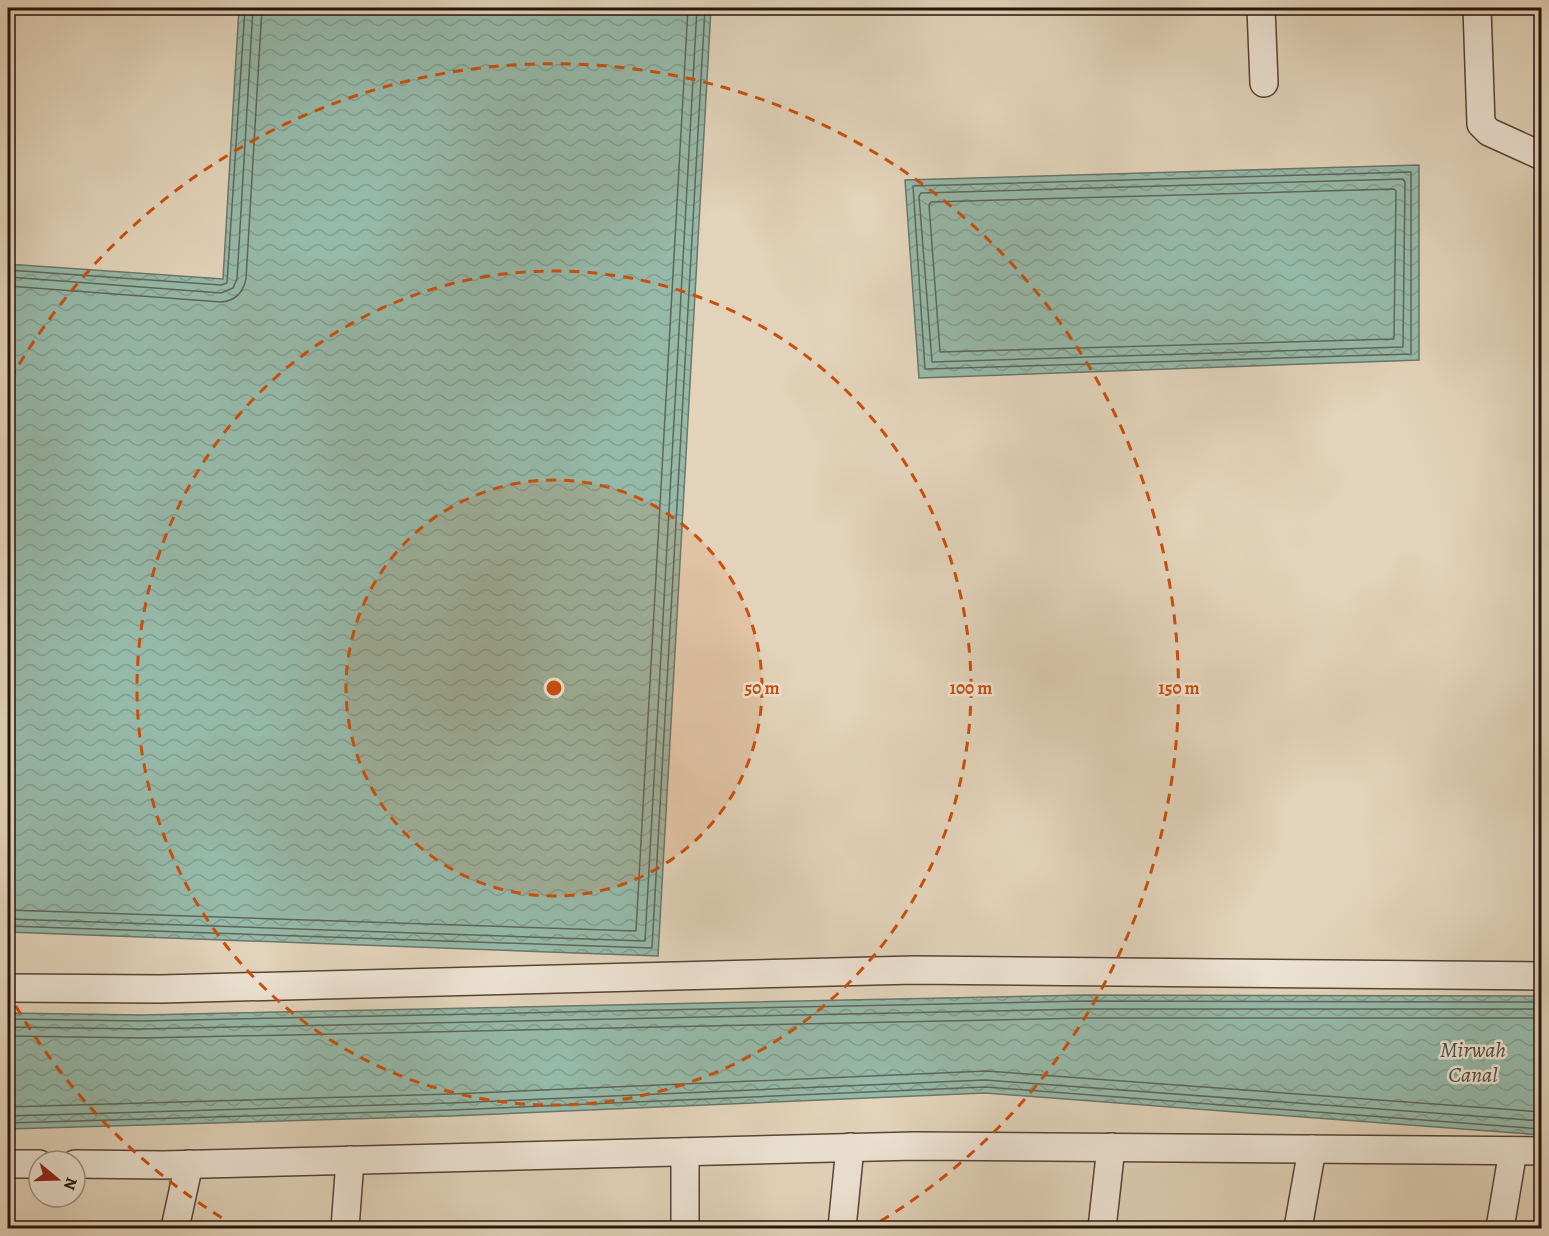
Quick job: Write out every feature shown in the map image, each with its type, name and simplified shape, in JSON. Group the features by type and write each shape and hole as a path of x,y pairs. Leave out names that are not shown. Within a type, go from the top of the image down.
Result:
{"street":[{"path":"1261,8 1264,83"},
{"path":"1477,8 1481,124 1490,132 1542,156"},
{"path":"8,988 161,989 914,970 1542,976"},
{"path":"842,1228 850,1147"},
{"path":"87,1164 189,1164 850,1147 1542,1151"},
{"path":"1102,1228 1111,1148"},
{"path":"1298,1228 1311,1149"},
{"path":"1500,1228 1513,1150"},
{"path":"685,1152 685,1228"},
{"path":"345,1228 350,1160"},
{"path":"8,1164 27,1164"},
{"path":"175,1228 189,1164"}],"water":[{"path":"239,8 711,8 658,956 8,932 8,264 223,279"},
{"path":"1419,165 1419,360 919,378 905,180"},
{"name":"Mirwah Canal","path":"1085,995 1541,996 1541,1135 985,1093 452,1116 8,1129 8,1013 142,1015"}]}
